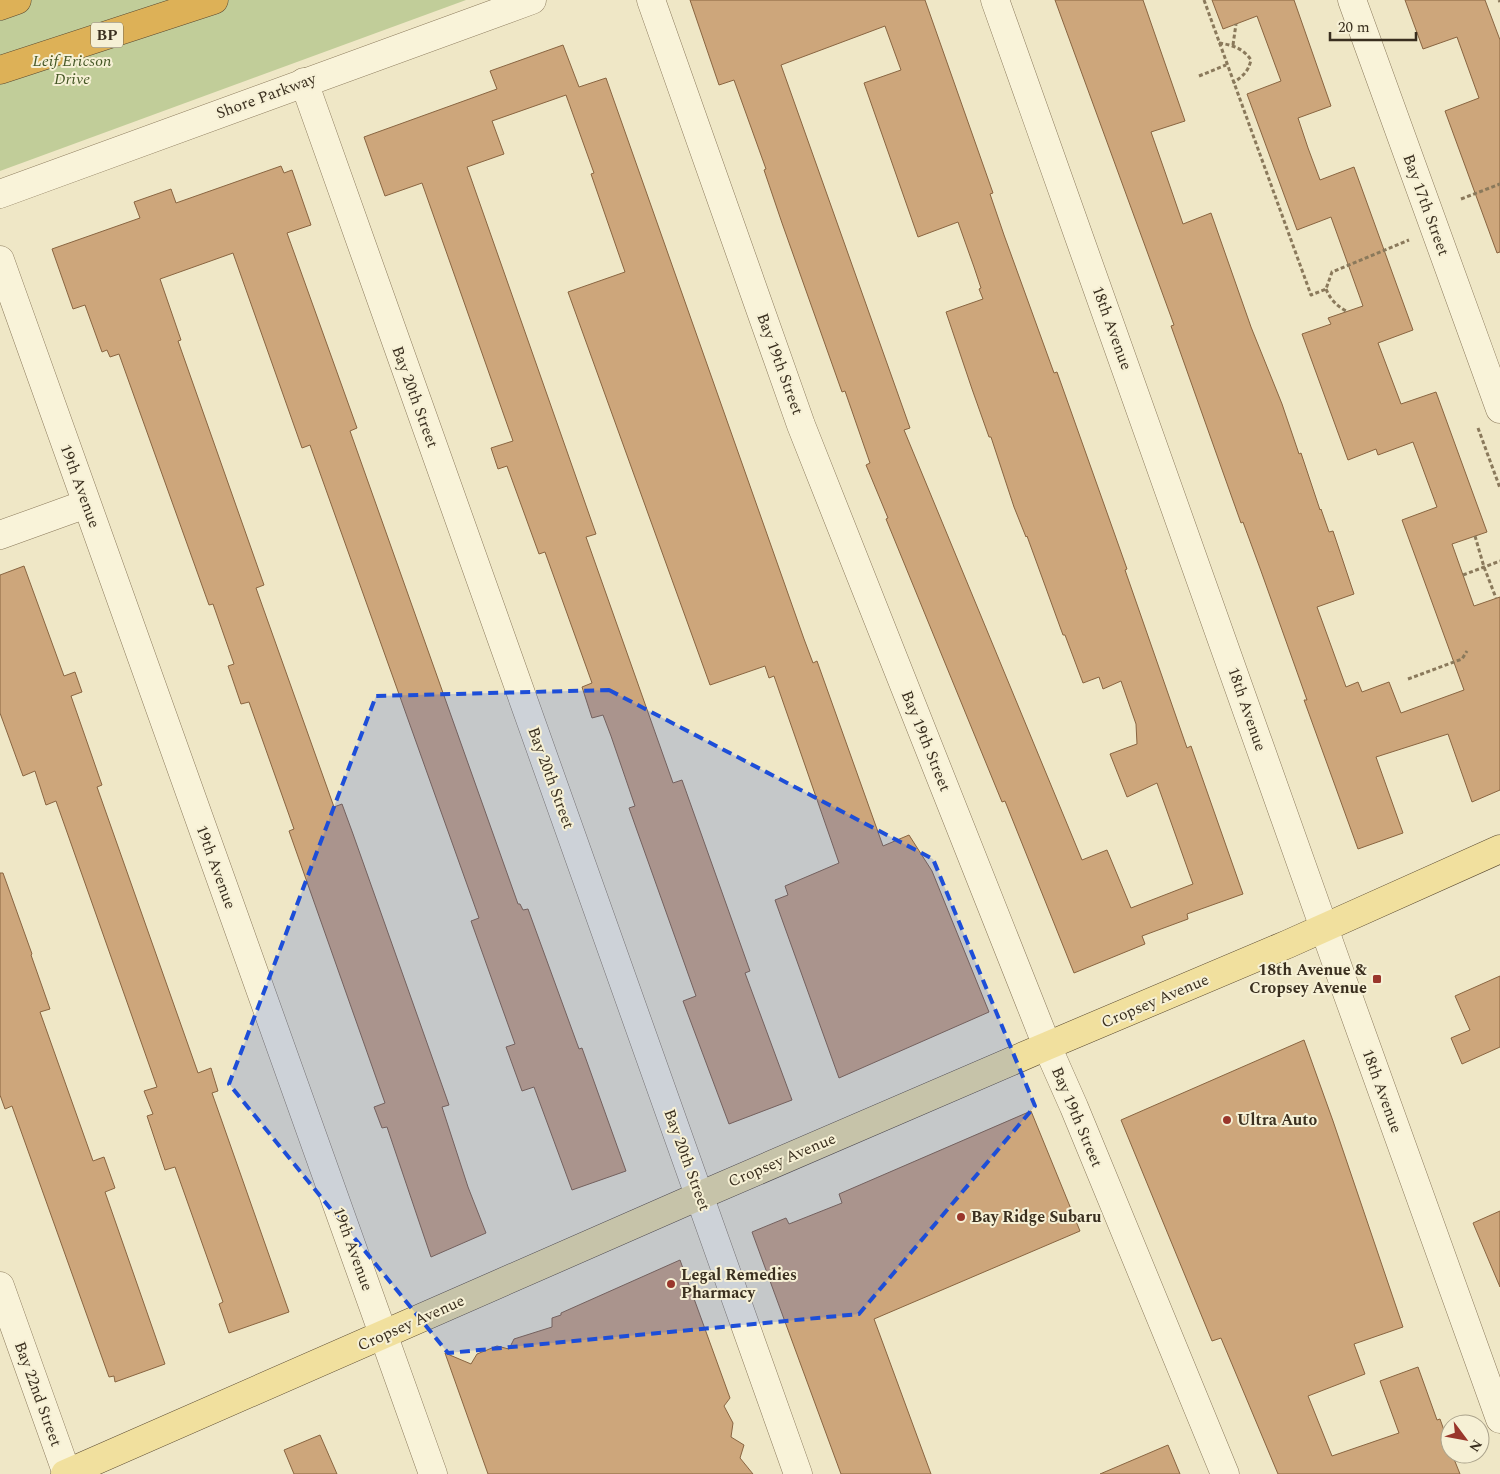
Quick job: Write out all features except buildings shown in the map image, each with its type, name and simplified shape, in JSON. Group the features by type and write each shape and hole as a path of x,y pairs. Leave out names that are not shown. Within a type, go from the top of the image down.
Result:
{"highway":[{"path":"0,6 17,0"},
{"name":"BP","path":"0,70 214,0"}],"main road":[{"name":"Cropsey Avenue","path":"66,1474 700,1196 1325,928 1500,849"}],"street":[{"name":"Shore Parkway","path":"0,194 532,0"},
{"name":"Bay 19th Street","path":"651,0 801,424 1047,1046 1074,1106 1225,1474"},
{"name":"18th Avenue","path":"995,0 1500,1419"},
{"name":"Bay 17th Street","path":"1352,0 1500,409"},
{"name":"Bay 20th Street","path":"304,82 798,1474"},
{"name":"19th Avenue","path":"0,260 433,1474"},
{"path":"0,535 86,504"},
{"name":"Bay 22nd Street","path":"0,1286 66,1474"}],"path":[{"path":"1204,0 1310,295 1326,290"},
{"path":"1233,45 1236,24"},
{"path":"1218,43 1233,45 1246,53 1251,60 1246,74 1233,84"},
{"path":"1199,76 1226,65"},
{"path":"1461,199 1500,184"},
{"path":"1346,311 1329,297 1326,290 1332,272 1410,240"},
{"path":"1475,536 1496,598"},
{"path":"1463,575 1500,561"},
{"path":"1408,679 1462,659 1468,651"}],"highlighted area":[{"path":"609,690 933,859 1035,1106 859,1314 448,1353 229,1084 376,696"}],"green space":[{"name":"Leif Ericson Drive","path":"0,0 466,0 0,171"}],"place":[{"name":"18th Avenue & Cropsey Avenue","path":"1377,979"},
{"name":"Ultra Auto","path":"1227,1120"},
{"name":"Bay Ridge Subaru","path":"961,1217"},
{"name":"Legal Remedies Pharmacy","path":"671,1284"}]}
